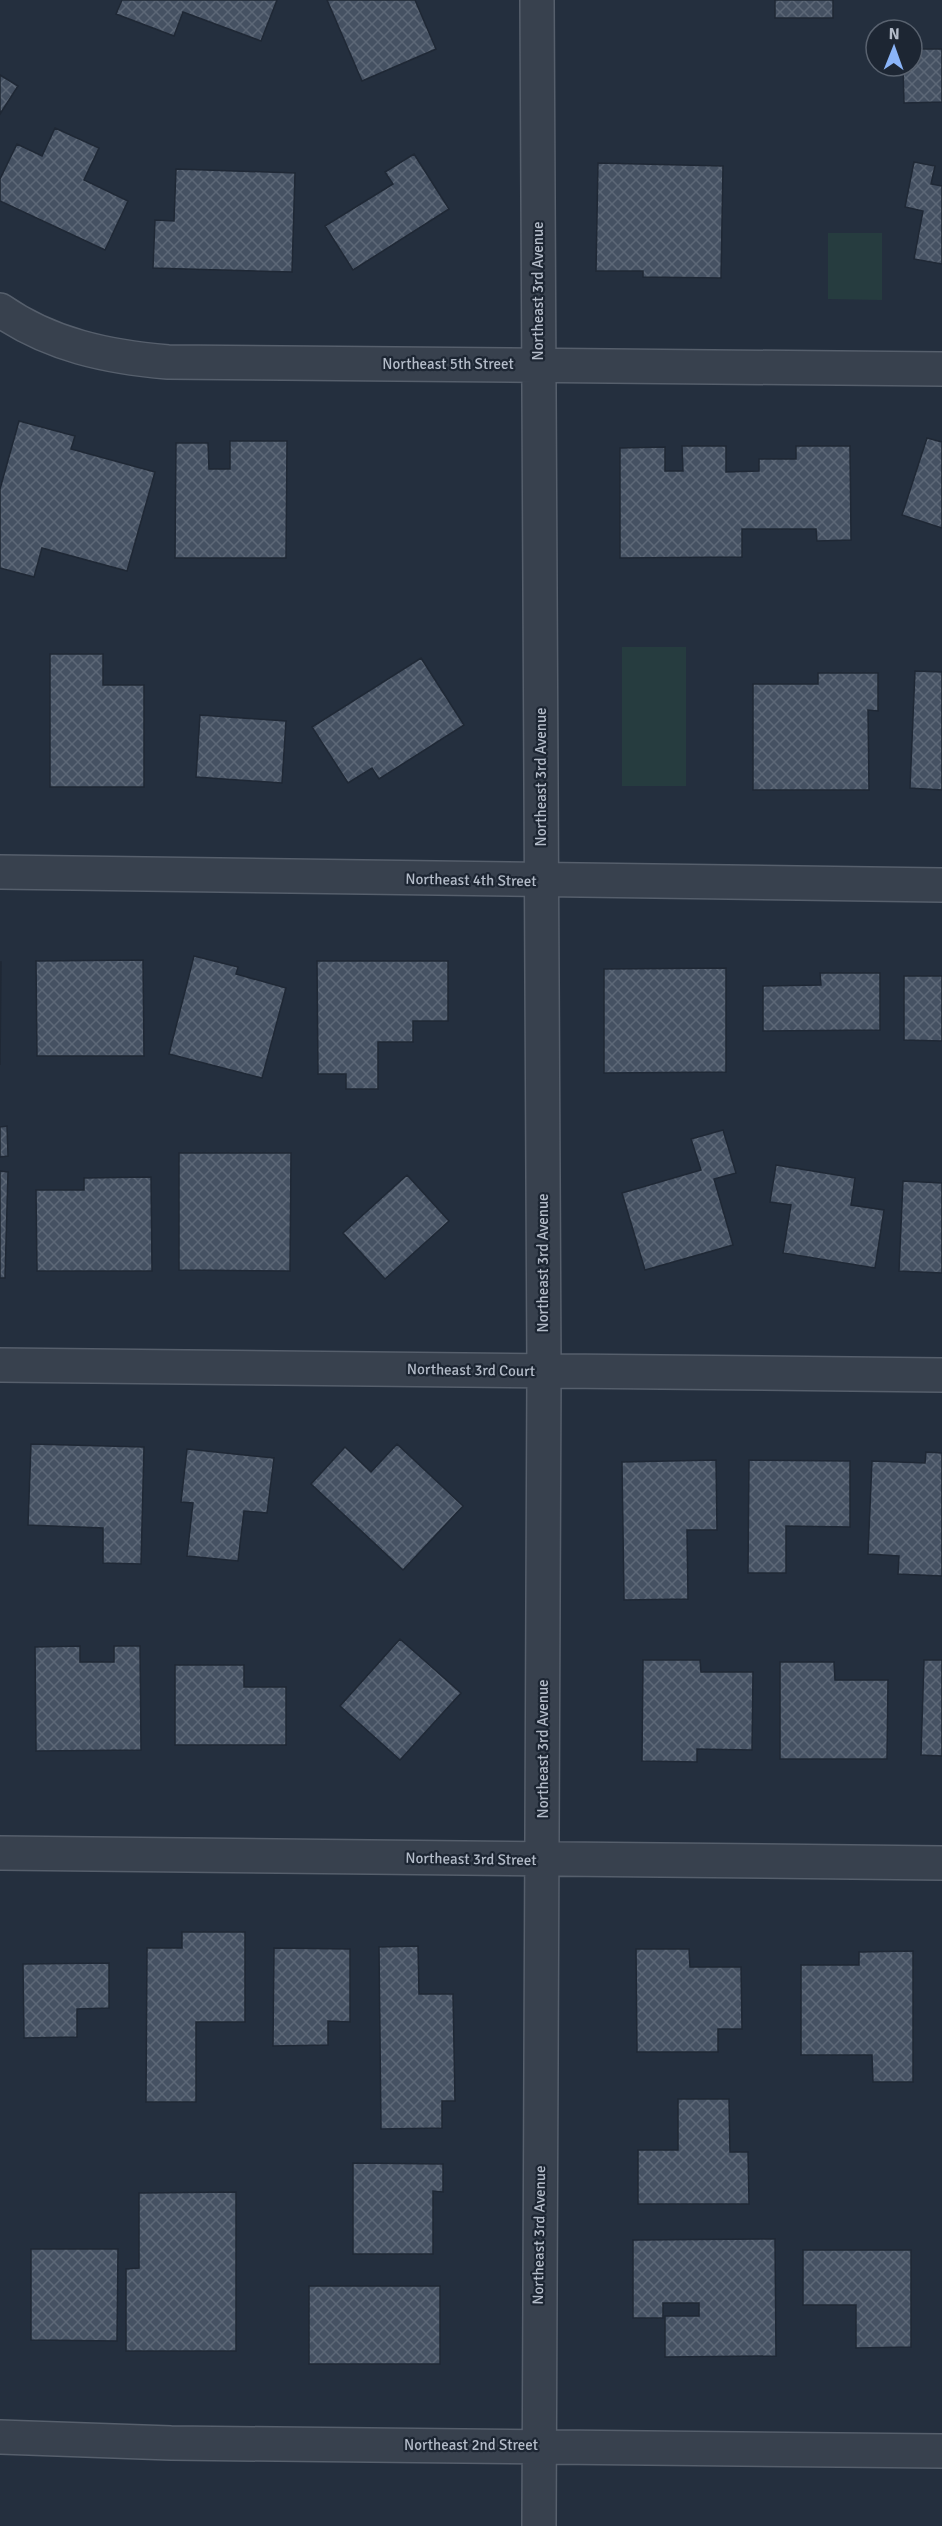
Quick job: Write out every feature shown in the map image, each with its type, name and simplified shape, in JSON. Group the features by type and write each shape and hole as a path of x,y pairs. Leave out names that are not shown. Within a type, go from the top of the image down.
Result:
{"street":[{"name":"Northeast 3rd Avenue","path":"537,0 544,1371 539,2526"},
{"name":"Northeast 5th Street","path":"0,310 16,321 52,339 90,351 129,359 168,362 942,369"},
{"name":"Northeast 4th Street","path":"0,873 942,885"},
{"name":"Northeast 3rd Court","path":"0,1365 942,1375"},
{"name":"Northeast 3rd Street","path":"0,1853 942,1863"},
{"name":"Northeast 2nd Street","path":"0,2437 171,2443 942,2451"}],"green space":[{"path":"828,233 882,233 882,300 828,299"},
{"path":"622,647 686,647 686,786 622,786"}],"building":[{"path":"122,0 277,0 261,41 183,12 174,36 116,14"},
{"path":"327,0 415,0 436,49 362,81"},
{"path":"775,0 833,0 833,18 775,18"},
{"path":"924,49 942,49 942,102 904,103 903,78 924,78"},
{"path":"0,75 18,86 0,114"},
{"path":"55,128 99,148 84,180 128,201 105,250 0,201 0,179 17,144 42,156"},
{"path":"414,154 449,209 353,270 325,226 393,184 385,172"},
{"path":"914,162 935,166 931,184 942,186 942,264 914,259 923,211 905,207"},
{"path":"598,163 723,166 721,278 643,277 643,271 596,271"},
{"path":"176,169 295,173 292,272 153,268 155,220 174,221"},
{"path":"19,421 75,436 71,449 155,472 127,571 42,548 34,577 0,568 0,489"},
{"path":"927,438 942,442 942,528 902,515"},
{"path":"230,441 287,441 286,558 175,558 176,443 208,443 209,469 230,469"},
{"path":"682,446 726,446 726,472 759,471 759,459 796,459 796,446 850,446 851,540 817,541 816,529 742,529 742,557 620,558 620,448 665,447 665,471 683,471"},
{"path":"50,654 103,654 103,685 144,685 144,787 50,787"},
{"path":"421,658 464,725 379,779 372,768 348,783 312,727"},
{"path":"915,671 942,672 942,790 910,788"},
{"path":"818,673 878,673 878,711 868,710 869,790 753,790 753,684 818,684"},
{"path":"200,715 286,721 282,783 196,777"},
{"path":"194,956 238,967 236,974 286,988 262,1078 169,1054"},
{"path":"143,960 144,1056 37,1056 36,961"},
{"path":"317,961 448,961 448,1021 413,1021 413,1042 378,1042 378,1089 346,1089 346,1074 318,1074"},
{"path":"0,962 1,962 0,1065"},
{"path":"726,968 726,1072 604,1073 604,969"},
{"path":"820,973 880,973 880,1030 763,1031 763,986 821,985"},
{"path":"904,976 942,976 942,1041 904,1040"},
{"path":"7,1126 8,1156 0,1157 0,1127"},
{"path":"723,1130 736,1173 714,1179 733,1245 645,1270 622,1193 701,1170 691,1139"},
{"path":"179,1153 291,1153 290,1271 179,1270"},
{"path":"776,1165 855,1178 851,1205 884,1210 875,1268 783,1253 791,1205 770,1202"},
{"path":"0,1171 8,1172 5,1278 0,1278"},
{"path":"407,1175 449,1221 385,1279 343,1233"},
{"path":"151,1177 152,1271 37,1271 36,1190 84,1190 84,1178"},
{"path":"903,1181 942,1183 942,1273 899,1271"},
{"path":"31,1444 144,1447 141,1564 103,1563 103,1528 28,1525"},
{"path":"397,1444 463,1506 403,1570 311,1484 345,1447 371,1472"},
{"path":"187,1449 274,1458 267,1513 244,1511 238,1561 187,1556 193,1503 181,1502"},
{"path":"926,1452 942,1453 942,1576 898,1574 899,1556 868,1554 872,1461 925,1463"},
{"path":"716,1460 717,1530 687,1530 688,1599 624,1600 622,1462"},
{"path":"749,1460 850,1461 850,1527 786,1526 786,1573 748,1573"},
{"path":"400,1639 461,1693 400,1760 340,1706"},
{"path":"80,1646 80,1662 114,1662 114,1646 140,1646 141,1750 36,1751 35,1647"},
{"path":"643,1660 700,1660 701,1672 753,1672 752,1750 697,1749 697,1762 642,1761"},
{"path":"924,1660 942,1660 942,1756 921,1755"},
{"path":"780,1662 834,1662 835,1680 888,1680 887,1759 780,1759"},
{"path":"175,1665 244,1665 244,1687 286,1687 286,1745 175,1745"},
{"path":"182,1932 245,1932 245,2022 196,2022 196,2102 146,2102 147,1948 182,1948"},
{"path":"418,1946 419,1994 453,1994 455,2101 442,2101 442,2128 381,2129 379,1947"},
{"path":"274,1948 350,1949 350,2022 328,2021 328,2045 273,2046"},
{"path":"636,1949 689,1949 690,1967 741,1967 742,2029 718,2029 718,2052 637,2052"},
{"path":"913,1951 913,2082 873,2082 872,2055 801,2055 801,1965 859,1965 859,1952"},
{"path":"109,1963 109,2008 77,2009 77,2037 24,2038 23,1964"},
{"path":"678,2099 729,2099 730,2152 748,2152 749,2204 638,2204 638,2150 678,2150"},
{"path":"353,2163 443,2164 443,2192 433,2191 433,2254 353,2254"},
{"path":"236,2192 236,2351 126,2351 126,2269 139,2268 139,2193"},
{"path":"775,2239 776,2356 665,2357 665,2316 699,2316 699,2303 663,2303 663,2318 633,2318 633,2240"},
{"path":"31,2249 118,2249 117,2341 31,2340"},
{"path":"803,2250 911,2250 911,2347 856,2348 856,2305 803,2305"},
{"path":"309,2286 440,2286 440,2364 309,2364"}]}
